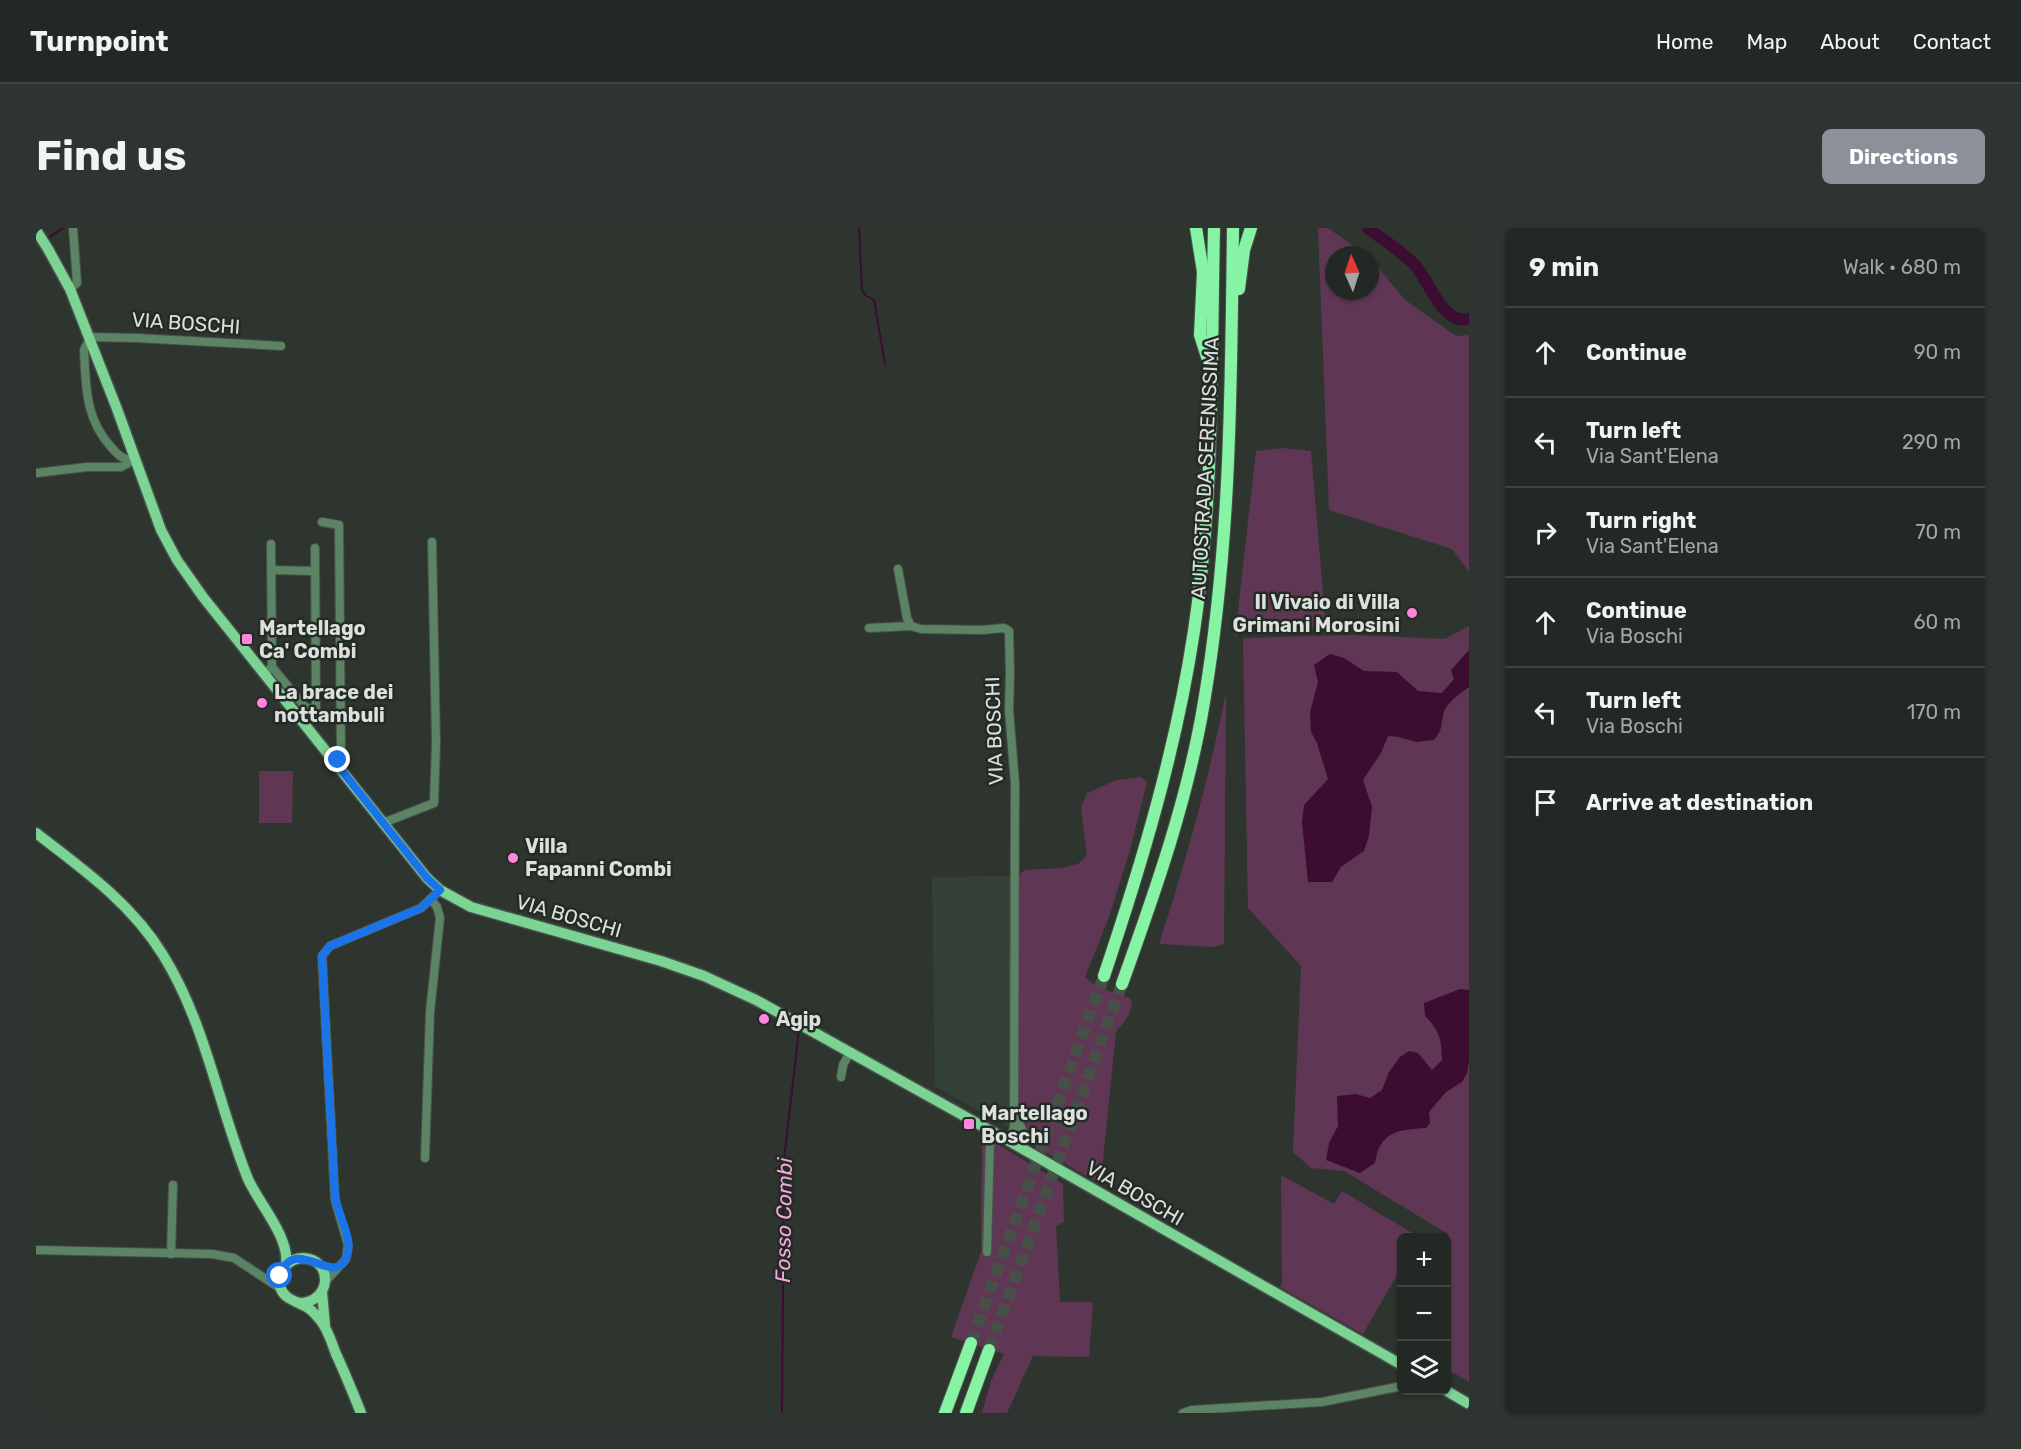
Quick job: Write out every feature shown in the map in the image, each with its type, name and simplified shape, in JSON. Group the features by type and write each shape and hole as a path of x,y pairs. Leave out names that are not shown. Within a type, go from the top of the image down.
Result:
{"highway":[{"path":"1196,228 1203,272 1200,335 1211,372"},
{"name":"AUTOSTRADA SERENISSIMA","path":"1104,976 1135,884 1172,750 1194,628 1202,559 1211,372 1214,228"},
{"name":"AUTOSTRADA SERENISSIMA","path":"1122,984 1155,892 1175,826 1204,704 1223,568 1230,454 1233,228"},
{"path":"1232,373 1237,343 1238,292 1251,228"},
{"path":"945,1413 970,1343"},
{"path":"966,1413 989,1350"}],"main road":[{"name":"VIA BOSCHI","path":"36,230 70,289 161,530 177,560 203,597 269,670 335,762 427,878 440,890 474,908 646,957 704,976 756,1000 1013,1143 1397,1363"},
{"path":"36,833 101,882 162,953 182,988 201,1037 229,1129 249,1182 277,1230 295,1252 320,1266 324,1287 325,1325"},
{"path":"277,1230 286,1256 280,1279 281,1289 287,1298 313,1312 325,1325 361,1413"},
{"path":"284,1268 293,1260 304,1258"},
{"path":"299,1303 313,1301 324,1287"},
{"path":"1451,1394 1469,1404"}],"street":[{"path":"70,289 76,286 77,278 73,229"},
{"name":"VIA BOSCHI","path":"90,340 96,336 281,346"},
{"path":"90,340 84,350 89,408 95,424 118,456 125,460 135,460"},
{"path":"36,473 87,467 121,467 135,460"},
{"path":"322,522 339,525 341,754 335,762"},
{"path":"383,823 434,803 436,743 432,542"},
{"path":"269,670 271,544"},
{"name":"VIA BOSCHI","path":"269,670 307,709 316,706 315,548"},
{"path":"898,569 907,618 911,626"},
{"path":"271,570 315,571"},
{"name":"VIA BOSCHI","path":"869,628 911,626 921,629 1004,628 1009,631 1009,710 1015,784 1013,1143"},
{"path":"324,1287 347,1257 348,1245 335,1200 322,956 330,946 421,908 440,890"},
{"path":"425,1158 430,1012 440,918 437,907 431,899"},
{"path":"841,1077 843,1065 850,1052"},
{"path":"987,1252 990,1138 993,1132"},
{"path":"171,1254 173,1185"},
{"path":"36,1250 212,1254 234,1258 281,1289"},
{"path":"320,1266 330,1268 341,1265"},
{"path":"259,1274 273,1276 284,1268"},
{"path":"1183,1413 1192,1410 1255,1410 1322,1402 1397,1387"}],"shaded area":[{"path":"1318,228 1328,228 1353,246 1325,246 1325,300 1379,300 1379,269 1405,300 1456,336 1469,335 1469,572 1452,549 1329,510"},
{"path":"1283,448 1311,451 1326,628 1254,625 1235,637 1256,451"},
{"path":"1469,626 1469,1382 1451,1371 1451,1233 1446,1233 1344,1171 1311,1168 1293,1152 1301,966 1248,908 1243,638 1354,635 1445,639"},
{"path":"1469,650 1469,687 1448,704 1441,729 1434,740 1416,742 1388,736 1381,753 1363,780 1372,807 1369,836 1364,851 1341,867 1332,882 1308,882 1302,822 1304,805 1328,779 1317,743 1311,732 1310,712 1318,682 1314,665 1330,654 1344,658 1364,671 1397,672 1418,691 1442,693 1454,679 1451,670"},
{"path":"1226,693 1224,944 1214,947 1159,944 1196,819"},
{"path":"259,771 293,771 292,823 259,823"},
{"path":"1141,777 1147,782 1130,850 1109,917 1085,977 1100,988 1131,999 1132,1004 1128,1017 1116,1032 1099,1183 1026,1141 1026,1126 1018,1108 1017,876 1025,870 1061,868 1078,864 1087,855 1081,808 1087,793 1117,780"},
{"path":"1011,876 1011,1129 935,1086 932,877"},
{"path":"1460,989 1469,990 1467,1073 1462,1082 1446,1092 1429,1112 1430,1123 1426,1128 1399,1132 1386,1138 1377,1152 1375,1163 1360,1173 1326,1160 1329,1143 1338,1126 1337,1096 1356,1094 1370,1098 1382,1090 1389,1072 1400,1057 1409,1051 1418,1053 1432,1070 1442,1060 1441,1047 1437,1031 1425,1016 1424,1003"},
{"path":"982,1135 1063,1184 1064,1222 1056,1226 1060,1302 1093,1302 1089,1357 1033,1356 1007,1413 982,1413 991,1381 1004,1354 951,1337 981,1252"},
{"path":"1281,1175 1334,1204 1342,1191 1412,1233 1397,1233 1397,1275 1363,1334 1280,1287 1282,1283"}],"waterway":[{"path":"47,239 63,228"},
{"path":"859,228 862,289 865,295 874,300 885,364"},
{"path":"1368,228 1413,263 1436,299 1450,315 1459,319 1469,319"},
{"name":"Fosso Combi","path":"782,1413 784,1159 799,1029"}],"tunnel":[{"path":"971,1343 1104,976"},
{"path":"989,1350 1122,984"}],"place":[{"name":"Il Vivaio di Villa Grimani Morosini","path":"1412,613"},
{"name":"Martellago Ca' Combi","path":"247,639"},
{"name":"La brace dei nottambuli","path":"262,703"},
{"name":"Villa Fapanni Combi","path":"513,858"},
{"name":"Agip","path":"764,1019"},
{"name":"Martellago Boschi","path":"969,1124"}],"route":[{"path":"280,1276 286,1265 300,1258 311,1260 326,1268 336,1267 344,1262 348,1251 348,1239 335,1200 322,956 330,946 421,908 440,890 427,878 335,762 338,760"}]}
